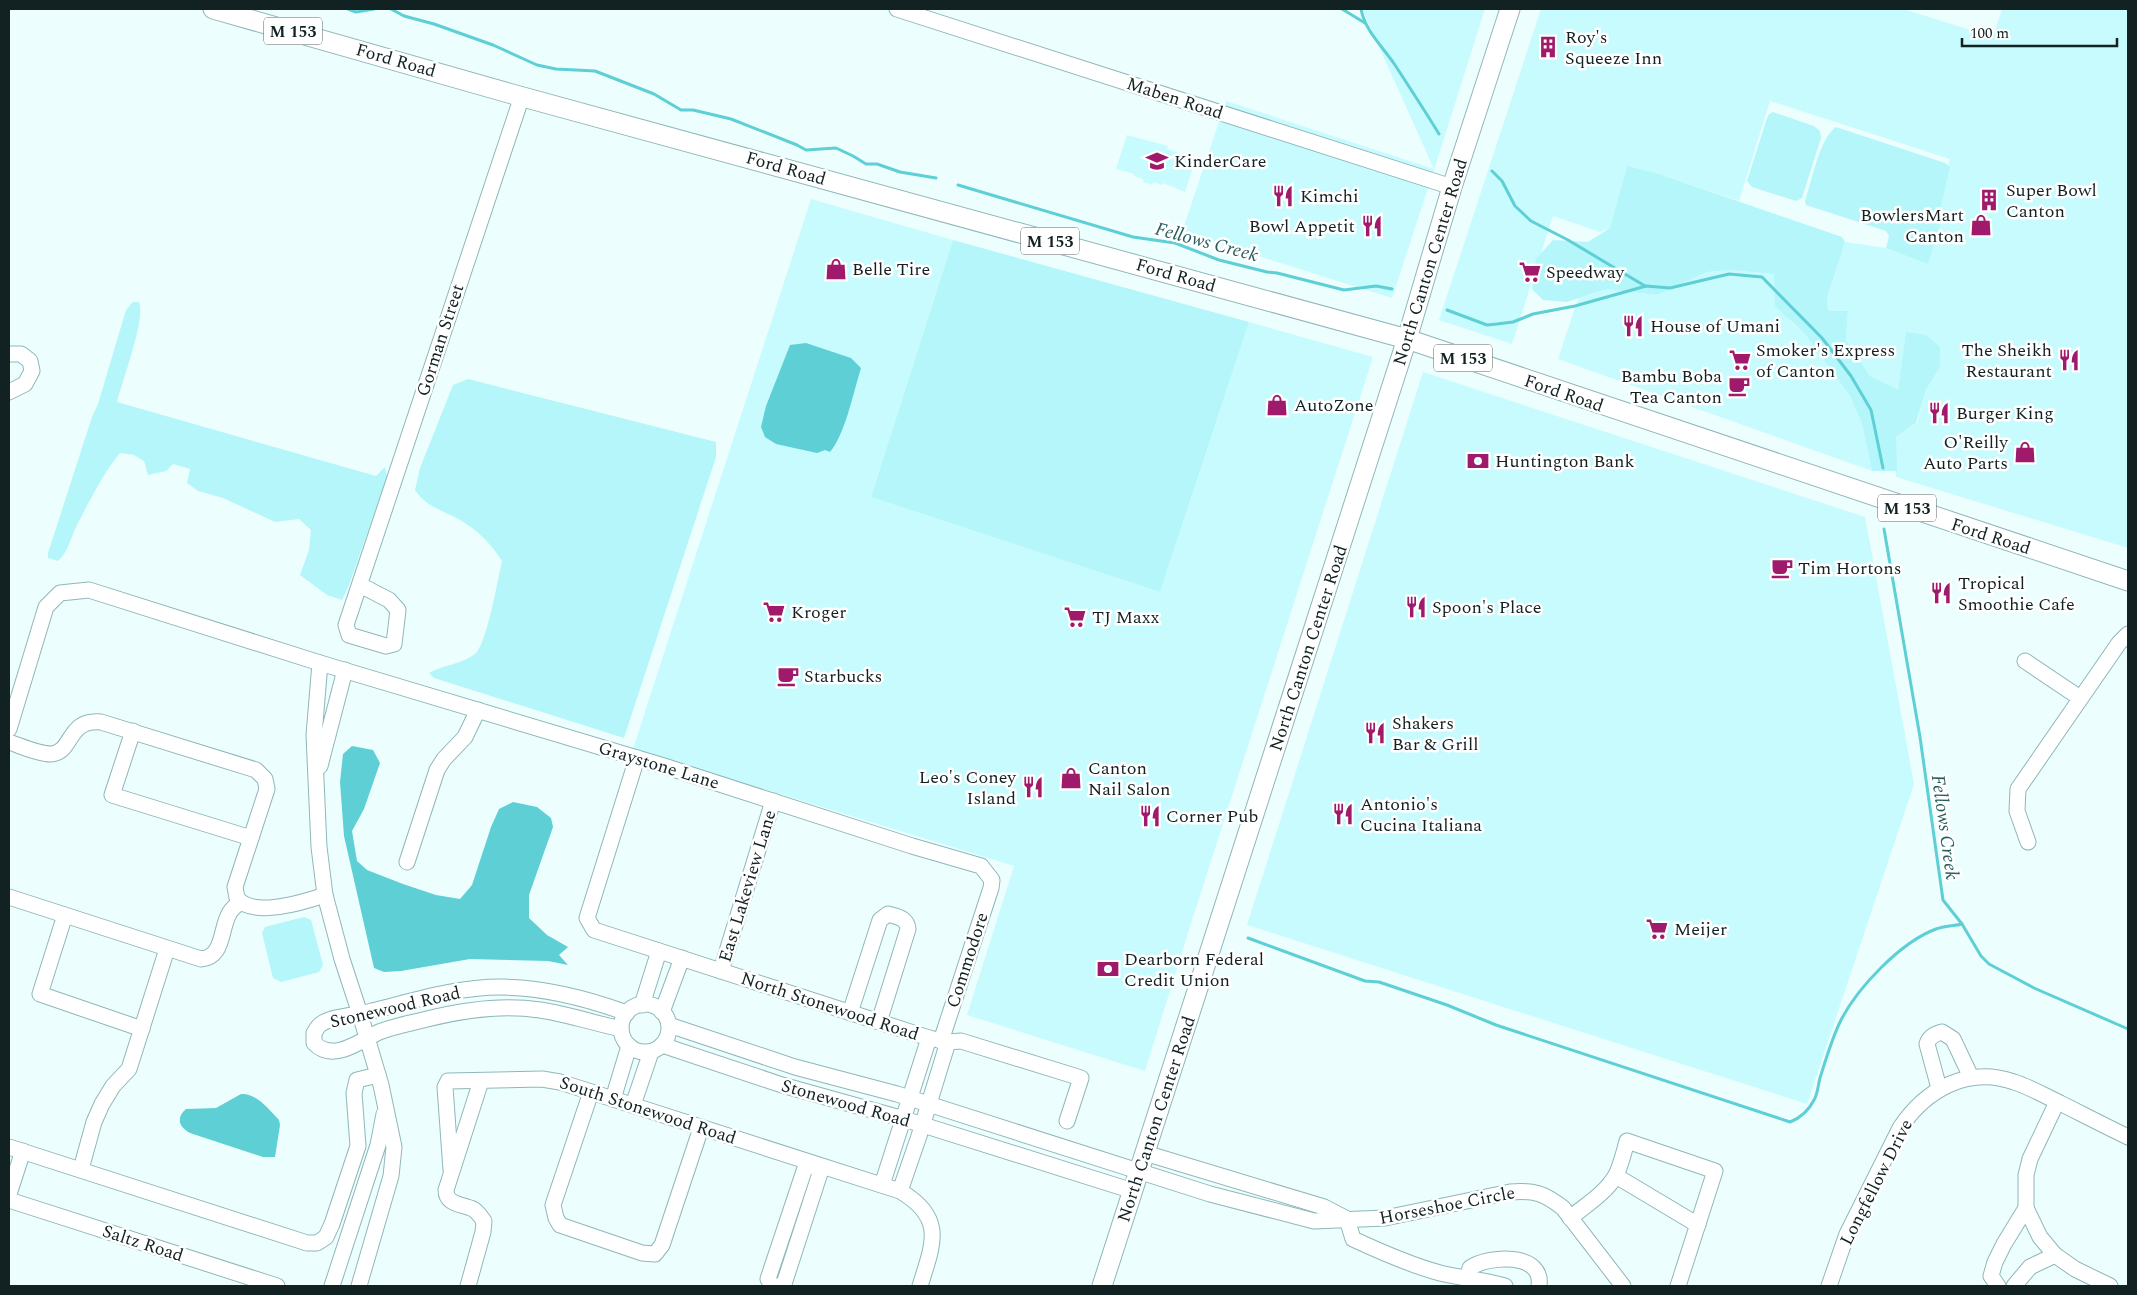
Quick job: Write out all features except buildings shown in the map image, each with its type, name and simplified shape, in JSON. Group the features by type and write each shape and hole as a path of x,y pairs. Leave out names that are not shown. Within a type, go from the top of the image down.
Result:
{"main road":[{"name":"Ford Road","path":"213,9 522,96 1407,339 2128,582"},
{"name":"North Canton Center Road","path":"1102,1286 1407,339 1452,188 1510,9"}],"street":[{"name":"Maben Road","path":"897,9 1452,188"},
{"name":"Gorman Street","path":"360,585 522,96"},
{"path":"9,354 21,354 30,361 32,371 25,384 9,392"},
{"name":"Graystone Lane","path":"9,728 46,607 60,593 89,590 320,663 637,758 903,844 981,866 992,880"},
{"path":"2028,842 2017,811 2018,788 2119,643 2128,634"},
{"path":"2025,661 2080,698"},
{"path":"320,663 314,734 319,847 325,895 342,960 378,1075 394,1147 392,1176 359,1286"},
{"path":"316,780 345,670"},
{"path":"407,862 437,770 444,758 465,737 478,710"},
{"path":"9,742 51,754 65,747 76,729 88,722 106,723 260,772 265,779 266,789 235,895 240,902 248,907 263,909 325,895"},
{"path":"133,731 112,795 251,838"},
{"name":"North Stonewood Road","path":"637,758 587,918 594,930 879,1022 940,1040 961,1041 1081,1078 1067,1121"},
{"name":"East Lakeview Lane","path":"721,971 773,801"},
{"name":"Commodore","path":"940,1040 992,880"},
{"path":"9,896 167,949 204,959 210,956 219,945 228,914 240,902"},
{"path":"850,1013 880,920 888,914 903,919 908,923 908,929 879,1022"},
{"path":"65,915 40,994 142,1028"},
{"path":"80,1169 98,1113 113,1086 129,1069 167,949"},
{"path":"642,1004 659,951"},
{"path":"633,1105 657,1048 669,1032 666,1018 682,958"},
{"name":"Stonewood Road","path":"621,1029 539,1010 468,1009 381,1032 350,1048 333,1051 320,1049 314,1043 314,1033 321,1024 340,1017 425,998 468,990 499,987 543,990 574,996 627,1013"},
{"path":"657,1048 639,1052 629,1046 623,1038 622,1020 634,1007 642,1004 653,1006 666,1018"},
{"name":"Stonewood Road","path":"666,1018 794,1067 910,1098 1139,1171"},
{"path":"1939,1088 1927,1044 1928,1040 1936,1033 1942,1032 1953,1039 1971,1077 1984,1077 2014,1082 2128,1137"},
{"path":"882,1186 910,1098 940,1040"},
{"path":"920,1286 933,1245 932,1225 921,1207 900,1191 929,1105 940,1040"},
{"path":"613,1099 629,1046"},
{"name":"Stonewood Road","path":"657,1048 904,1119 1133,1191"},
{"path":"9,1194 16,1149 307,1243 317,1242 326,1237 332,1224 358,1146 354,1093 356,1080 378,1075"},
{"name":"Longfellow Drive","path":"1829,1286 1847,1234 1900,1128 1916,1106 1939,1088 1971,1077"},
{"name":"South Stonewood Road","path":"451,1170 445,1087 448,1082 549,1079 900,1191"},
{"path":"468,1286 484,1232 484,1221 473,1210 452,1202 446,1196 451,1170 481,1081"},
{"path":"591,1092 553,1205 556,1218 560,1225 642,1253 655,1254 662,1245 701,1128"},
{"path":"2057,1102 2030,1159 2026,1175 2026,1208 2040,1237 2055,1255 2076,1269 2110,1286"},
{"path":"332,1286 378,1145 386,1105"},
{"path":"1031,1158 1037,1138"},
{"path":"1570,1218 1600,1194 1616,1176 1627,1141 1715,1171 1678,1286"},
{"name":"Horseshoe Circle","path":"1145,1153 1324,1207 1347,1219 1353,1239 1427,1269 1505,1286"},
{"path":"772,1286 768,1279 805,1168 814,1164 820,1173 784,1284 778,1286"},
{"path":"1189,1188 1194,1168"},
{"name":"Horseshoe Circle","path":"1139,1171 1189,1188 1314,1221 1369,1220 1510,1192 1527,1190 1540,1193 1552,1199 1570,1218 1623,1286"},
{"path":"1616,1176 1698,1226"},
{"path":"343,1189 384,1202"},
{"path":"1277,1212 1282,1195"},
{"name":"Saltz Road","path":"9,1200 276,1286"},
{"path":"1998,1286 1991,1276 1995,1262 2012,1228 2026,1208"},
{"path":"2014,1286 2030,1266 2055,1255"},
{"path":"1468,1277 1470,1268 1476,1263 1510,1257 1529,1264 1535,1272 1540,1286"}],"shaded area":[{"path":"1362,9 1485,9 1434,170 1392,298 1182,232 1226,101 1434,169"},
{"path":"1541,9 1903,9 1993,37 2002,9 2128,9 2128,548 1896,477 1896,437 1917,423 1926,390 1940,367 1906,332 1898,391 1870,376 1846,340 1848,312 1828,312 1827,298 1845,242 1886,248 1918,260 1950,159 1770,101 1739,201 1656,173 1627,166 1610,228 1600,232 1553,216 1512,344 1439,320"},
{"path":"1773,112 1814,126 1820,131 1821,138 1802,198 1796,201 1752,187 1747,181 1768,115"},
{"path":"1836,127 1945,163 1950,167 1939,215 1941,222 1928,264 1886,248 1889,236 1886,231 1806,205 1805,201 1821,150 1830,133"},
{"name":"KinderCare","path":"1127,135 1168,146 1167,149 1196,158 1185,192 1163,183 1162,185 1153,182 1152,185 1143,182 1143,179 1134,176 1134,174 1116,169"},
{"path":"1627,166 1656,173 1842,237 1845,242 1827,298 1828,311 1848,311 1846,340 1870,376 1898,390 1906,332 1926,335 1940,347 1940,367 1926,390 1916,423 1896,437 1897,471 1872,471 1862,424 1850,396 1805,334 1775,306 1774,274 1730,270 1707,272 1657,295 1607,289 1567,302 1543,300 1532,289 1536,259 1553,240 1588,242 1610,228"},
{"path":"811,199 953,240 871,497 1160,592 1249,322 1373,357 1145,1071 967,1015 1014,866 633,749"},
{"path":"953,240 1249,322 1160,592 871,497"},
{"path":"1730,270 1774,274 1791,322 1805,334 1850,396 1862,424 1872,471 1558,359 1578,299 1607,289 1657,295 1707,272"},
{"path":"133,302 139,302 139,322 117,402 376,476 385,467 387,477 342,600 327,595 300,575 309,550 311,530 299,519 275,522 223,498 198,491 187,483 190,469 173,464 166,471 148,475 144,461 134,455 120,453 96,489 64,554 58,561 48,558 48,553 92,417 98,404 126,310"},
{"path":"806,343 851,358 861,368 845,424 830,452 825,450 817,453 776,444 765,437 761,427 766,406 790,345"},
{"path":"1423,372 1865,517 1914,784 1807,1104 1247,925"},
{"path":"468,379 716,442 716,457 624,738 434,678 429,673 470,657 479,648 488,625 502,561 489,543 473,528 430,505 415,490 420,468 453,385"},
{"path":"352,746 373,750 380,763 364,809 352,831 357,861 367,870 403,884 436,895 460,899 472,885 491,827 499,809 513,802 537,807 551,818 553,827 529,895 529,918 547,935 568,947 559,955 568,965 548,961 470,959 401,971 384,972 374,968 344,836 340,782 343,754"},
{"path":"304,917 311,920 323,965 319,972 281,982 273,978 262,933 265,927"},
{"path":"241,1094 247,1094 257,1099 279,1120 280,1125 275,1157 263,1157 193,1134 185,1130 180,1124 180,1117 186,1109 216,1108"}],"waterway":[{"name":"Fellows Creek","path":"348,9 356,12 374,9"},
{"name":"Fellows Creek","path":"391,9 404,16 434,24 493,45 537,65 556,69 595,71 654,94 681,110 693,110 731,119 806,150 836,148 866,164 877,164 900,172 936,178"},
{"path":"1342,9 1365,23"},
{"path":"1361,9 1370,32 1395,65 1439,134"},
{"path":"1492,171 1502,181 1515,206 1531,221 1568,240 1645,286"},
{"name":"Fellows Creek","path":"958,185 1133,237 1175,243 1219,260 1267,272 1344,290 1376,286 1392,289"},
{"name":"Fellows Creek","path":"1447,310 1487,325 1497,324 1513,322 1533,314 1575,306 1646,286 1670,288 1729,274 1762,277 1822,338 1851,376 1871,410 1883,468"},
{"name":"Fellows Creek","path":"1884,529 1920,737 1943,900 1962,924 1981,956 1989,964 2034,988 2128,1029"},
{"path":"1248,938 1365,981 1379,982 1447,1005 1496,1025 1790,1122 1804,1113 1814,1100 1832,1041 1841,1020 1869,980 1895,955 1923,935 1939,928 1962,924"}],"place":[{"name":"Roy's Squeeze Inn","path":"1548,47"},
{"name":"KinderCare","path":"1157,161"},
{"name":"Kimchi","path":"1283,196"},
{"name":"Super Bowl Canton","path":"1989,200"},
{"name":"BowlersMart Canton","path":"1981,225"},
{"name":"Bowl Appetit","path":"1372,226"},
{"name":"Belle Tire","path":"836,269"},
{"name":"Speedway","path":"1530,272"},
{"name":"House of Umani","path":"1633,326"},
{"name":"Smoker's Express of Canton","path":"1740,360"},
{"name":"The Sheikh Restaurant","path":"2069,360"},
{"name":"Bambu Boba Tea Canton","path":"1739,386"},
{"name":"AutoZone","path":"1277,405"},
{"name":"Burger King","path":"1939,413"},
{"name":"O'Reilly Auto Parts","path":"2025,452"},
{"name":"Huntington Bank","path":"1478,461"},
{"name":"Tim Hortons","path":"1782,568"},
{"name":"Tropical Smoothie Cafe","path":"1941,593"},
{"name":"Spoon's Place","path":"1416,607"},
{"name":"Kroger","path":"774,612"},
{"name":"TJ Maxx","path":"1075,617"},
{"name":"Starbucks","path":"788,676"},
{"name":"Shakers Bar & Grill","path":"1375,733"},
{"name":"Canton Nail Salon","path":"1071,778"},
{"name":"Leo's Coney Island","path":"1033,787"},
{"name":"Antonio's Cucina Italiana","path":"1343,814"},
{"name":"Corner Pub","path":"1150,816"},
{"name":"Meijer","path":"1657,929"},
{"name":"Dearborn Federal Credit Union","path":"1108,969"}]}
